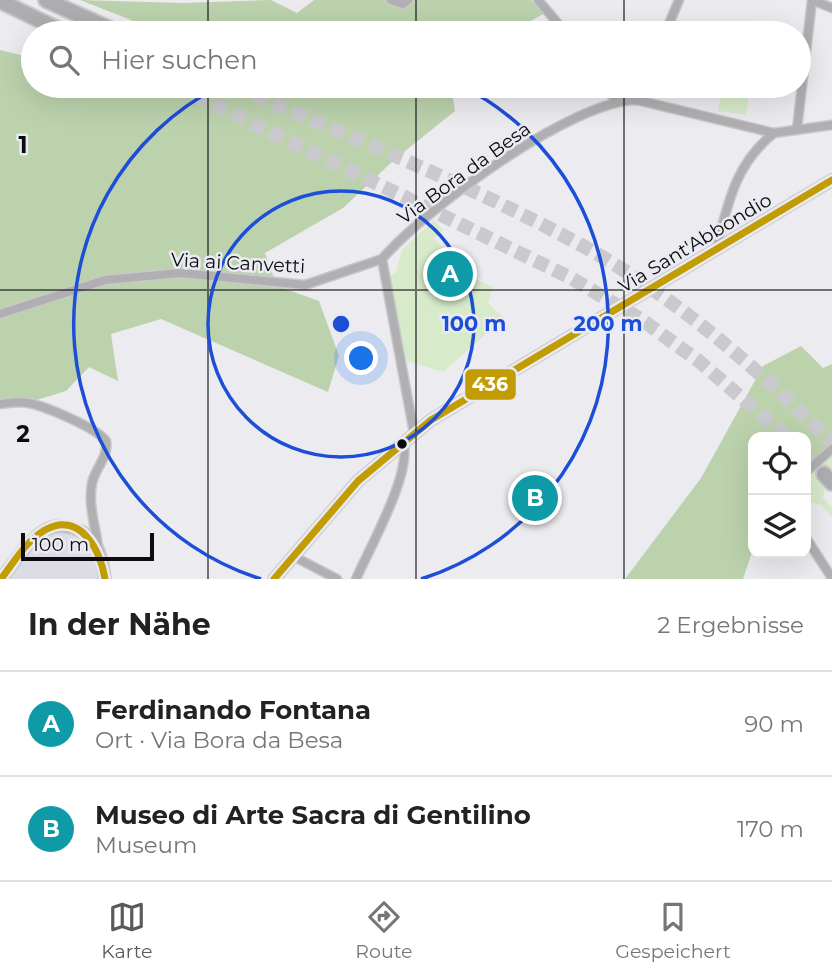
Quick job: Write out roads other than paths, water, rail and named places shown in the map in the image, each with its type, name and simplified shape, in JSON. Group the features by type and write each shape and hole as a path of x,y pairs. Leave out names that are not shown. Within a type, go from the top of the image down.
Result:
{"highway":[{"path":"46,0 92,21"},
{"path":"0,1 41,21"}],"street":[{"path":"391,0 403,4 408,0"},
{"path":"538,0 556,21"},
{"path":"670,21 679,0"},
{"path":"810,21 812,0 832,8"},
{"path":"614,98 618,102"},
{"path":"797,129 801,98"},
{"name":"Via Bora da Besa","path":"382,259 412,227 515,151 546,133 618,102 637,100 774,133 832,125"},
{"path":"716,250 736,178 755,149 774,133"},
{"name":"Via Sant'Abbondio","path":"274,579 358,481 431,420 832,180"},
{"path":"382,259 414,433"},
{"name":"Via ai Canvetti","path":"0,314 105,280 180,273 305,285 382,259"},
{"path":"0,404 27,403 46,409 97,432 106,441 106,451 93,479 91,491 105,579"},
{"path":"356,579 399,478 405,452 403,442"},
{"path":"811,468 832,449"},
{"path":"1,579 37,536 57,526 83,531 99,548"},
{"path":"811,546 832,578"},
{"path":"293,556 337,579"}],"tunnel":[{"path":"201,98 571,278 642,320 700,362 781,432"},
{"path":"262,98 498,203 617,266 683,311 745,361 832,443"},
{"path":"811,461 824,474"}],"place":[{"name":"Ferdinando Fontana","path":"450,274"},
{"name":"Museo di Arte Sacra di Gentilino","path":"535,498"}]}
